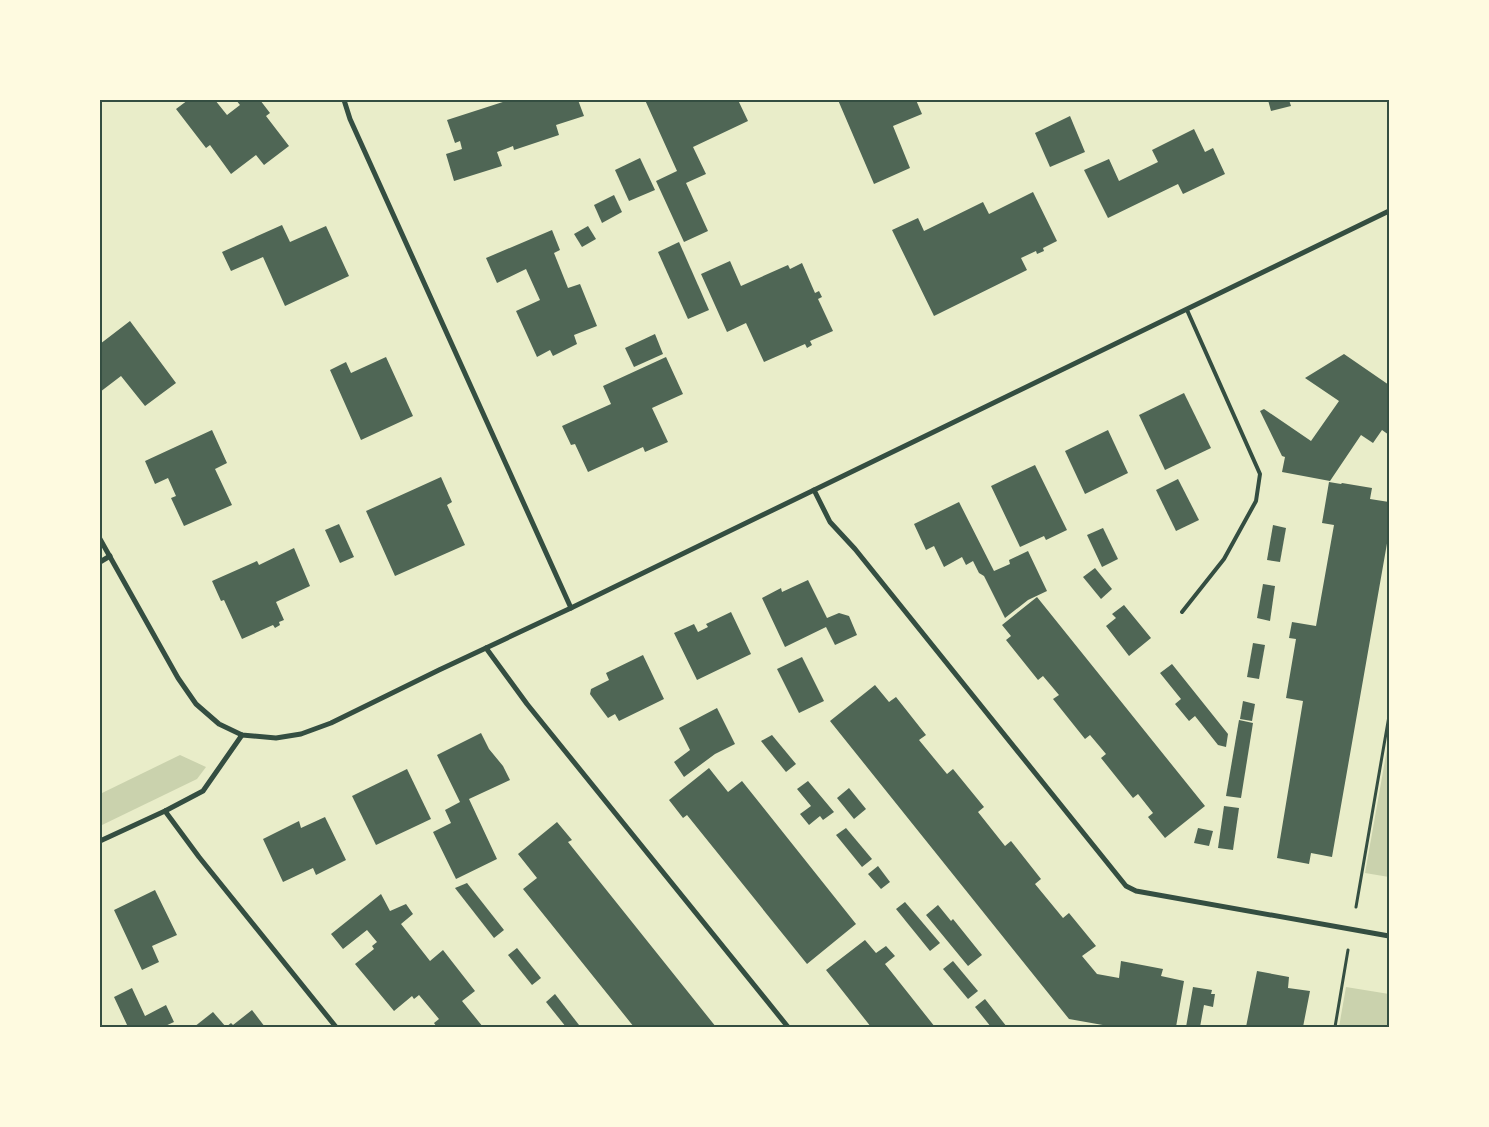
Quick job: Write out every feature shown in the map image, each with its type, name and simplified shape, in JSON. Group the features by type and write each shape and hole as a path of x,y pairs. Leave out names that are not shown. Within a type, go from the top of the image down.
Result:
{"street":[{"path":"344,100 350,119 571,608"},
{"path":"100,539 178,678 196,704 220,724 242,735 276,738 302,734 332,723 1389,211"},
{"path":"814,490 830,522 855,549 1126,886 1136,891 1389,936"},
{"path":"100,562 110,556"},
{"path":"486,648 527,704 788,1027"},
{"path":"100,841 203,791 242,735"},
{"path":"165,810 199,857 336,1027"}],"lane":[{"path":"1182,612 1224,558 1256,500 1260,474 1187,310"}],"path":[{"path":"1335,1027 1389,716"}],"green space":[{"path":"1389,738 1389,877 1365,873"},
{"path":"180,755 206,767 197,779 100,826 100,794"},
{"path":"1346,987 1389,994 1389,1027 1339,1027"}],"building":[{"path":"188,100 215,100 227,115 240,105 236,100 260,100 270,113 266,116 289,146 264,165 256,155 231,174 210,145 206,148 176,109"},
{"path":"509,100 578,100 584,116 556,125 559,135 514,150 513,146 497,152 502,166 454,181 446,154 462,149 460,141 455,143 447,120"},
{"path":"645,100 701,100 702,102 706,100 738,100 748,121 693,147 706,174 686,183 708,231 684,242 656,181 677,171"},
{"path":"838,100 916,100 922,114 893,126 910,168 874,184"},
{"path":"1268,100 1289,100 1291,106 1271,111"},
{"path":"1070,116 1085,152 1050,167 1035,133"},
{"path":"1194,129 1205,152 1213,148 1225,174 1183,194 1178,184 1108,218 1084,170 1109,159 1119,181 1158,162 1152,150"},
{"path":"640,158 655,190 629,201 615,170"},
{"path":"1033,192 1057,241 1043,248 1044,251 1037,254 1036,251 1021,258 1027,270 934,316 892,230 918,218 924,231 983,202 989,214"},
{"path":"614,195 622,212 602,223 594,205"},
{"path":"282,225 290,242 326,226 349,276 285,306 263,257 231,271 222,252"},
{"path":"588,226 596,239 582,247 574,234"},
{"path":"552,230 560,250 554,253 568,288 580,284 597,326 574,335 577,344 553,356 550,350 537,357 516,311 540,300 526,269 497,283 486,258"},
{"path":"679,242 709,310 688,319 658,252"},
{"path":"730,261 741,286 788,265 790,269 802,263 815,293 819,291 822,297 818,299 833,331 810,341 812,345 807,348 805,344 764,362 746,323 727,332 701,274"},
{"path":"130,321 176,383 145,406 121,376 100,392 100,344"},
{"path":"655,334 663,354 634,367 625,348"},
{"path":"1344,354 1389,385 1389,435 1382,430 1373,443 1361,435 1330,481 1282,472 1285,457 1282,456 1260,411 1264,409 1311,441 1339,401 1305,378"},
{"path":"386,357 413,416 361,440 330,370 346,362 351,373"},
{"path":"666,357 683,394 652,408 668,442 645,452 643,447 588,472 575,444 571,445 562,426 611,404 603,386"},
{"path":"1184,393 1211,448 1165,470 1139,415"},
{"path":"212,430 227,463 215,469 232,505 184,526 171,498 176,496 168,478 155,484 145,461"},
{"path":"1108,430 1128,473 1085,494 1065,451"},
{"path":"1035,465 1067,530 1046,540 1044,536 1020,547 991,486"},
{"path":"441,477 452,502 447,505 465,545 395,576 366,511"},
{"path":"1178,479 1199,520 1176,531 1156,490"},
{"path":"1329,482 1372,488 1370,499 1389,502 1389,532 1332,857 1311,853 1309,864 1277,858 1303,701 1286,698 1296,639 1289,638 1292,622 1316,626 1334,525 1322,523"},
{"path":"959,502 994,571 1010,564 1009,560 1028,551 1047,591 1028,600 1005,618 984,576 979,573 973,561 966,565 962,557 944,567 934,546 926,550 914,524"},
{"path":"339,524 354,557 340,563 325,530"},
{"path":"1273,525 1286,528 1280,562 1267,560"},
{"path":"1103,528 1118,559 1102,567 1087,535"},
{"path":"294,548 310,586 276,602 284,620 279,622 280,625 275,628 273,625 242,639 224,600 221,601 212,581 257,561 259,565"},
{"path":"1095,568 1112,589 1101,599 1083,577"},
{"path":"808,580 827,618 839,613 849,616 857,635 835,645 826,627 785,647 762,598 781,588 782,592"},
{"path":"1263,584 1275,586 1270,621 1257,618"},
{"path":"1037,597 1205,806 1165,838 1148,817 1153,813 1138,794 1133,798 1101,758 1106,754 1090,735 1085,739 1053,699 1059,695 1043,676 1038,680 1006,640 1011,636 1002,625"},
{"path":"1124,605 1151,638 1129,656 1106,626 1116,618 1112,614"},
{"path":"731,612 751,654 697,680 674,633 694,624 698,632 708,627 706,624"},
{"path":"1253,643 1265,645 1259,679 1247,677"},
{"path":"643,655 664,699 619,721 615,714 608,718 590,694 591,689 609,680 606,673"},
{"path":"802,657 824,701 799,713 777,669"},
{"path":"1172,664 1228,734 1226,747 1218,745 1195,716 1189,721 1175,704 1181,699 1160,673"},
{"path":"875,685 889,702 896,697 926,735 919,740 947,774 953,769 984,807 978,812 1005,846 1011,841 1041,879 1035,884 1063,918 1069,913 1096,946 1082,956 1097,974 1119,978 1121,961 1163,969 1161,976 1184,981 1176,1027 1114,1027 1069,1019 830,721"},
{"path":"1243,701 1255,704 1252,721 1240,719"},
{"path":"717,708 735,744 715,754 684,777 674,762 690,750 679,728"},
{"path":"1239,720 1253,723 1241,798 1226,796"},
{"path":"481,733 489,749 503,766 510,780 469,799 497,859 456,879 433,832 451,823 445,810 460,802 437,755"},
{"path":"772,735 796,764 786,772 761,741"},
{"path":"709,768 728,792 742,781 856,924 807,964 687,815 683,818 669,800"},
{"path":"407,769 431,819 376,845 352,796"},
{"path":"808,781 834,812 823,820 820,816 809,825 800,814 811,806 797,789"},
{"path":"849,788 866,809 854,819 837,798"},
{"path":"1224,806 1239,808 1233,850 1218,848"},
{"path":"325,817 346,860 316,875 313,868 283,882 263,839 299,821 301,828"},
{"path":"557,822 572,840 568,842 716,1027 634,1027 523,889 537,878 518,854"},
{"path":"846,828 872,859 862,867 836,835"},
{"path":"1198,828 1213,831 1209,846 1194,843"},
{"path":"878,866 890,882 881,889 868,874"},
{"path":"467,883 504,930 494,938 455,888"},
{"path":"155,890 177,935 152,946 159,962 142,970 114,910"},
{"path":"381,894 390,911 406,904 413,914 401,924 430,961 443,950 475,991 462,1001 483,1027 434,1027 436,1026 434,1023 439,1019 419,995 414,999 412,996 394,1011 355,964 374,949 372,946 377,942 367,930 343,949 331,934"},
{"path":"905,902 940,943 930,951 896,909"},
{"path":"938,905 951,921 953,919 982,955 968,966 926,915"},
{"path":"865,940 876,953 886,946 895,956 885,964 935,1027 871,1027 826,970"},
{"path":"517,948 541,978 532,985 508,955"},
{"path":"953,961 978,991 968,999 943,969"},
{"path":"1257,971 1289,977 1288,988 1310,991 1303,1027 1246,1027"},
{"path":"1193,987 1212,990 1211,994 1215,994 1213,1007 1204,1005 1200,1027 1186,1027"},
{"path":"132,988 145,1016 166,1005 174,1022 163,1027 128,1027 114,997"},
{"path":"555,994 579,1025 576,1027 566,1027 546,1002"},
{"path":"985,999 1007,1027 991,1027 975,1007"},
{"path":"252,1010 265,1027 226,1027 231,1023 233,1025"},
{"path":"213,1012 226,1027 194,1027"}]}
